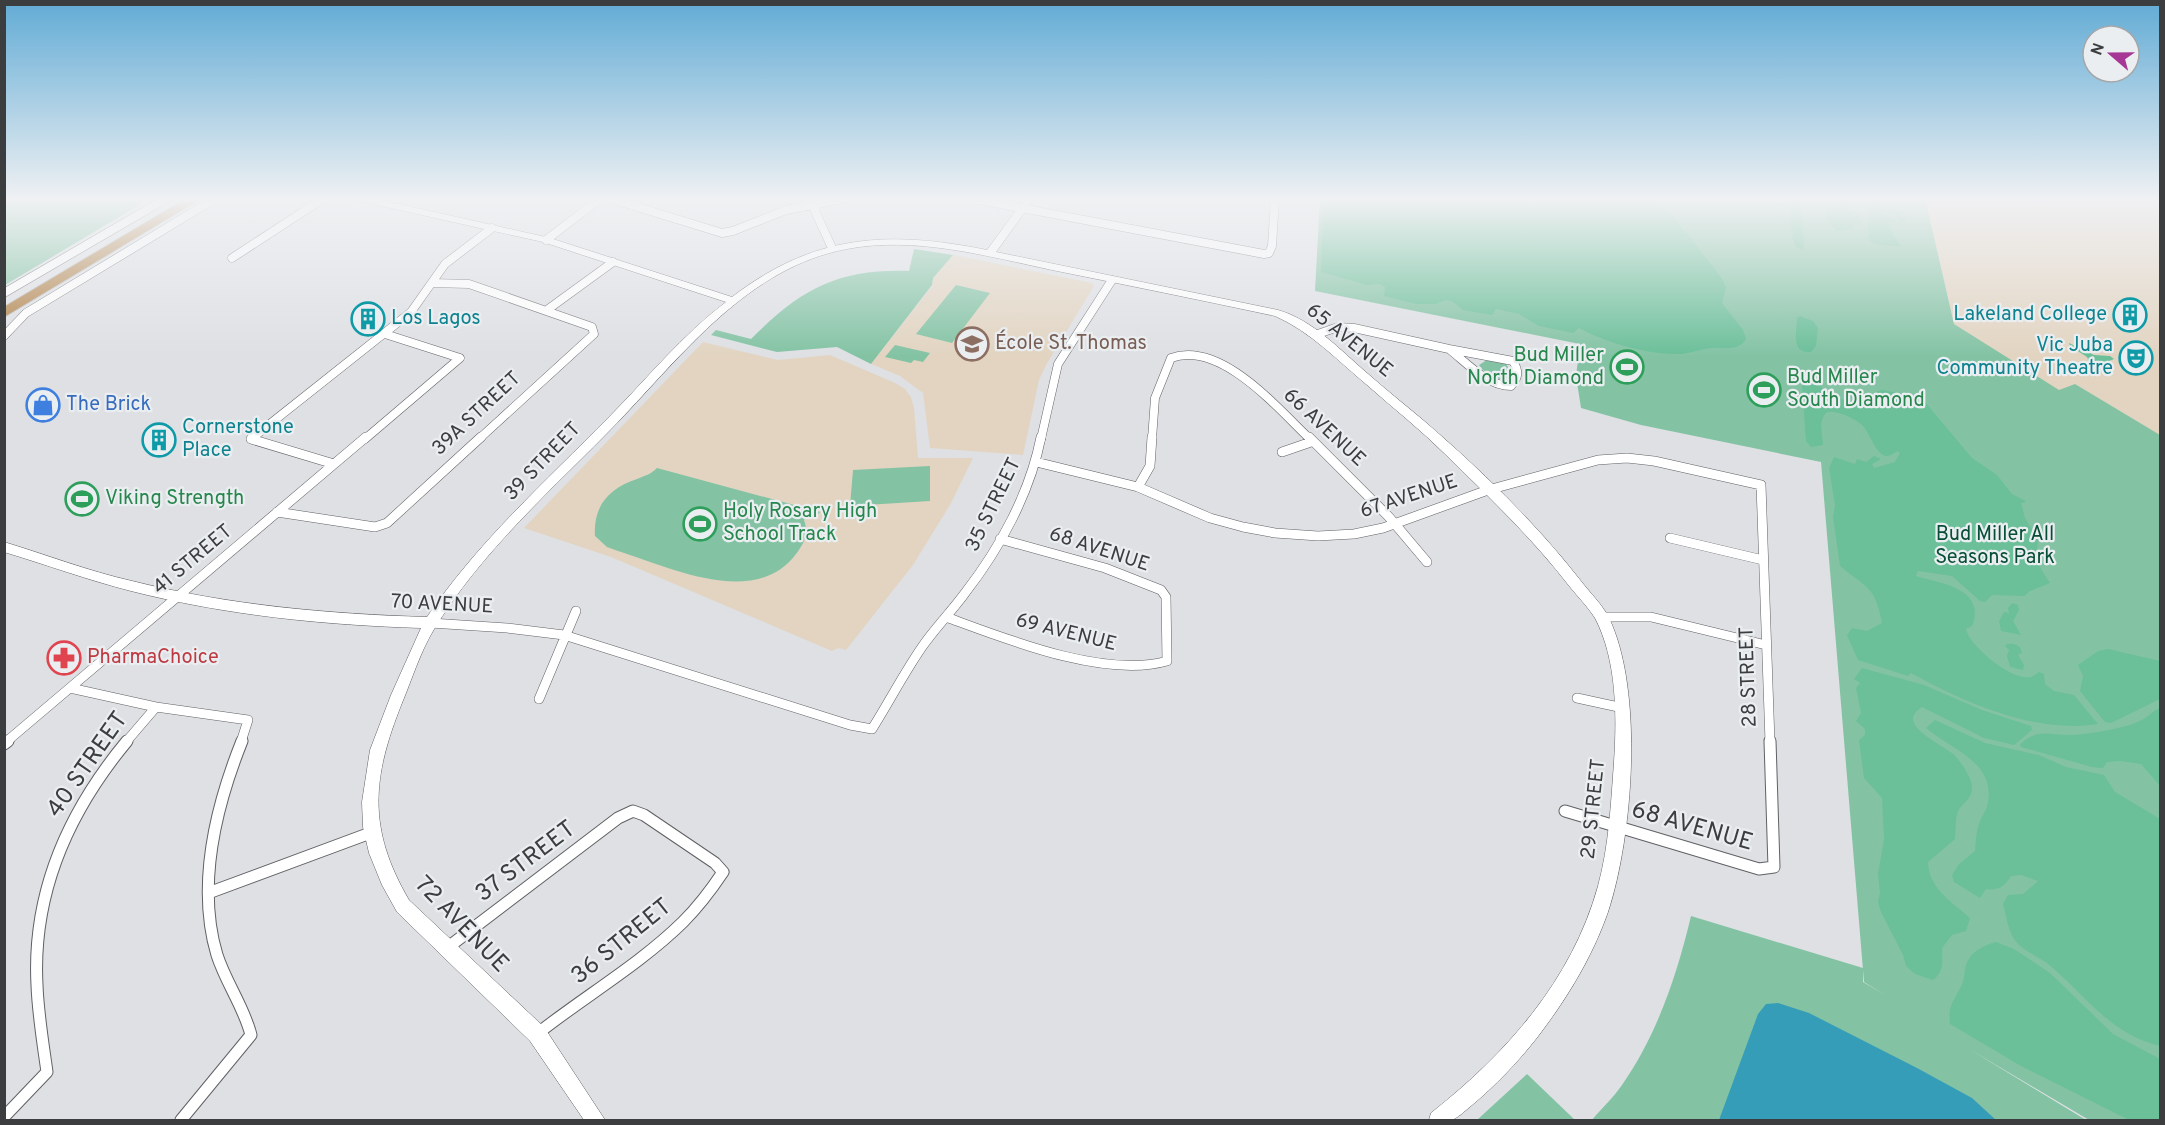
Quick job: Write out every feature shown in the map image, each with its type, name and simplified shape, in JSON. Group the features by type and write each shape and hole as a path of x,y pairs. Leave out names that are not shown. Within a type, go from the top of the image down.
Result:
{"highway":[{"path":"4,304 95,250"},
{"path":"4,312 108,250"}],"street":[{"path":"4,293 77,250"},
{"path":"4,336 26,313 129,250"},
{"path":"232,258 244,250"},
{"path":"334,464 250,439 411,312 445,264 463,250"},
{"path":"578,250 734,301"},
{"name":"39 STREET","path":"373,832 370,784 379,741 431,623 461,580 487,550 700,331 734,301 768,276 787,265 825,250"},
{"name":"65 AVENUE","path":"972,250 1278,313 1315,335 1440,442 1488,489"},
{"path":"989,254 992,250"},
{"path":"1241,250 1269,253 1270,250"},
{"path":"432,283 469,284 546,310 614,262"},
{"name":"35 STREET","path":"872,729 923,646 978,575 1023,496 1036,462 1058,364 1112,280"},
{"name":"39A STREET","path":"277,513 375,527 387,523 594,333 592,327 546,310"},
{"path":"1315,335 1338,327 1354,328 1513,361 1518,369 1517,379 1510,386 1496,384 1449,349"},
{"name":"41 STREET","path":"4,744 460,358 385,334"},
{"name":"66 AVENUE","path":"1138,487 1150,466 1158,385 1171,358 1175,356 1194,357 1232,368 1345,471 1396,524 1427,562"},
{"path":"1282,452 1311,442"},
{"name":"67 AVENUE","path":"1036,462 1138,487 1210,518 1275,533 1318,536 1354,534 1396,524 1488,489 1608,458 1654,461 1761,485"},
{"name":"28 STREET","path":"1761,485 1774,867"},
{"name":"29 STREET","path":"1438,1120 1483,1083 1503,1063 1533,1028 1563,987 1593,924 1606,888 1618,827 1623,745 1621,679 1601,617 1557,559 1488,489"},
{"path":"1670,537 1763,560"},
{"name":"68 AVENUE","path":"1000,538 1105,568 1161,590 1166,597 1169,650"},
{"name":"70 AVENUE","path":"4,547 91,575 179,596 290,613 507,628 564,635 850,726 872,729"},
{"path":"539,699 576,611"},
{"name":"69 AVENUE","path":"946,617 1068,655 1127,667 1160,666 1167,661 1169,650"},
{"path":"1601,617 1651,617 1766,645"},
{"path":"70,688 156,707 248,720 217,813 211,851 211,919 216,948 230,985 248,1020 251,1035 181,1120"},
{"path":"1577,698 1623,708"},
{"name":"40 STREET","path":"4,1117 47,1072 41,1026 37,954 48,882 63,839 84,800 111,761 156,707"},
{"name":"37 STREET","path":"447,948 618,818 633,811 644,815 709,859 723,872"},
{"name":"68 AVENUE","path":"1565,811 1759,868 1774,867"},
{"path":"212,892 373,832"},
{"name":"72 AVENUE","path":"373,832 378,858 389,884 403,906 537,1035 595,1120"},
{"name":"36 STREET","path":"537,1035 659,945 687,918 712,889 723,872"}],"shaded area":[{"path":"1937,250 2160,250 2160,450 2024,370 1954,324"},
{"name":"École St. Thomas","path":"953,255 1092,283 1094,286 1039,380 1023,455 930,448 923,393 900,376 871,364 932,286 933,278"},
{"path":"703,342 778,360 830,355 905,389 911,397 914,408 918,458 973,458 950,505 913,565 846,650 838,648 832,651 611,557 524,528"}],"green space":[{"path":"5,250 63,250 5,285"},
{"path":"914,250 953,255 933,278 932,285 871,364 837,347 777,352 711,335 716,330 751,339 787,307 822,286 841,278 861,274 909,271"},
{"name":"Bud Miller All Seasons Park","path":"1317,250 1937,250 1954,324 2059,390 2075,384 2160,435 2160,1120 2089,1120 1969,1049 2086,1120 1592,1120 1622,1085 1646,1046 1672,982 1691,916 1863,968 1821,462 1641,425 1581,408 1576,376 1580,344 1315,291"},
{"path":"1322,250 1700,250 1721,277 1726,287 1722,303 1743,330 1746,339 1739,346 1730,348 1712,348 1679,354 1650,352 1601,338 1579,328 1573,333 1539,326 1519,314 1496,309 1492,315 1463,310 1453,302 1446,300 1436,304 1416,304 1384,296 1385,287 1380,284 1367,285 1321,272"},
{"path":"956,285 990,293 952,343 916,334"},
{"path":"1800,316 1813,321 1818,328 1816,346 1811,352 1804,352 1797,345 1797,318"},
{"path":"2069,343 2094,355 2110,356 2114,359 2081,372 2074,372 2073,370 2090,364 2087,357"},
{"path":"895,345 930,353 923,362 914,360 911,363 885,357"},
{"path":"1487,360 1506,364 1510,370 1509,376 1500,379 1488,375 1479,365"},
{"path":"1815,379 1826,396 1851,401 1877,395 1877,391 1883,390 1912,396 1925,402 1972,458 1997,475 2012,494 2026,502 2021,503 2025,518 2038,539 2038,562 2050,583 2024,596 1992,595 1985,602 1980,601 1952,576 1918,571 1916,576 1948,585 1967,595 1973,603 1975,613 1972,626 1966,629 1983,653 2014,674 2031,677 2039,672 2044,674 2045,684 2054,691 2074,695 2098,724 2074,726 2050,724 2002,714 1954,695 1911,673 1908,676 1858,660 1847,635 1852,628 1867,631 1882,623 1876,601 1868,588 1840,566 1833,517 1835,505 1829,468 1834,457 1855,464 1857,459 1866,462 1874,456 1881,459 1872,464 1874,468 1895,462 1900,453 1897,451 1885,456 1880,453 1862,425 1836,412 1827,412 1822,420 1823,445 1811,447 1806,441 1802,387 1807,380"},
{"path":"930,466 930,501 850,506 853,470"},
{"name":"Holy Rosary High School Track","path":"657,468 820,512 814,519 806,517 804,520 806,534 803,542 796,554 779,570 758,579 735,581 711,579 686,573 607,547 595,536 595,525 600,507 611,493 618,487 648,475"},
{"path":"2012,603 2018,605 2019,610 2013,621 2021,635 2001,631 1999,621 2004,612 2009,613 2008,608"},
{"path":"2007,644 2019,646 2022,653 2018,655 2024,665 2023,670 2010,667 2007,656 2009,650 2005,646"},
{"path":"2108,649 2160,661 2160,699 2111,723 2105,722 2080,691 2083,676 2078,665 2098,651"},
{"path":"1862,668 1924,685 1982,710 2031,726 2032,730 2014,745 1984,738 1922,707 1914,714 1913,721 1918,729 1957,758 1969,776 1972,786 1970,796 1958,811 1955,839 1928,862 1932,880 1942,894 1970,918 1966,931 1952,935 1942,948 1941,969 1933,980 1915,974 1906,966 1878,902 1880,893 1878,874 1884,839 1882,798 1864,778 1859,740 1865,735 1865,729 1856,721 1861,713 1856,688 1860,683 1854,679"},
{"path":"2160,708 2160,786 2141,764 2121,761 2107,762 2103,768 2092,767 2021,747 2020,744 2037,734 2076,735 2119,728 2139,722"},
{"path":"1935,720 1985,743 2039,755 2066,767 2104,775 2115,792 2160,819 2160,1046 2126,1032 2112,1022 2047,963 2014,939 2003,904 2008,895 2023,894 2038,881 2021,875 2011,876 2001,887 1986,889 1980,898 1954,882 1952,875 1959,864 1975,851 1978,827 1988,804 1988,788 1985,776 1978,766 1926,728"},
{"path":"1996,942 2014,949 2050,973 2113,1034 2160,1059 2160,1120 2129,1120 2021,1066 1950,1024 1951,1007 1963,982 1968,960 1978,950"},
{"path":"1527,1074 1575,1120 1477,1120"}],"water":[{"path":"1778,1003 1809,1013 1917,1068 1972,1098 1996,1120 1719,1120 1758,1014 1766,1004"}],"place":[{"name":"Lakeland College","path":"2130,315"},
{"name":"Los Lagos","path":"368,319"},
{"name":"École St. Thomas","path":"972,344"},
{"name":"Vic Juba Community Theatre","path":"2136,358"},
{"name":"Bud Miller North Diamond","path":"1627,367"},
{"name":"Bud Miller South Diamond","path":"1764,390"},
{"name":"The Brick","path":"43,405"},
{"name":"Cornerstone Place","path":"159,440"},
{"name":"Viking Strength","path":"82,499"},
{"name":"Holy Rosary High School Track","path":"700,524"},
{"name":"PharmaChoice","path":"64,658"}]}
